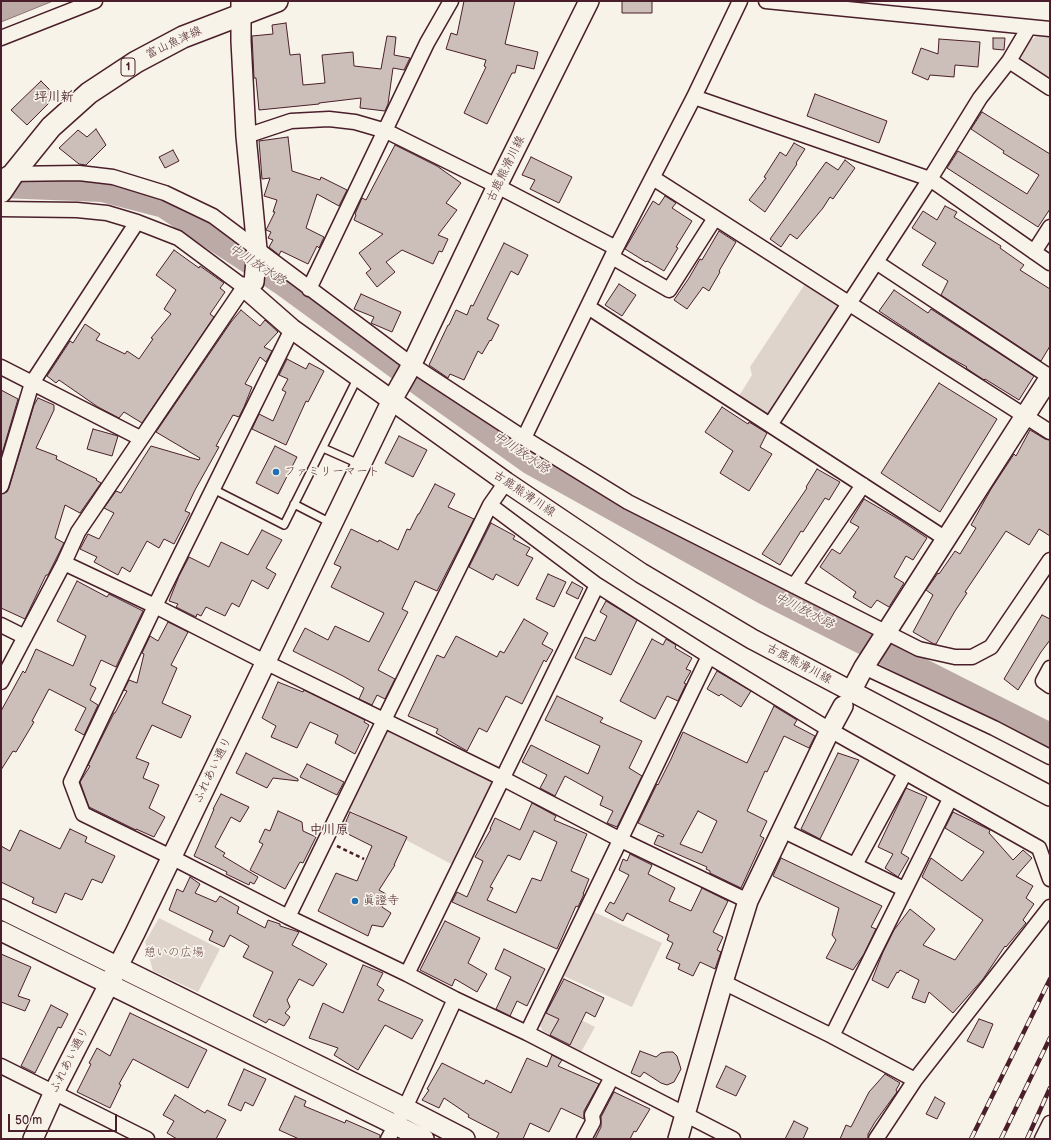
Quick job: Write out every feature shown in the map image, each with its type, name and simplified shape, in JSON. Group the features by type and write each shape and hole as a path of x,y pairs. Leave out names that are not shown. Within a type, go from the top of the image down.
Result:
{"main road":[{"name":"富山魚津線","path":"7,180 51,127 89,93 136,62 241,8 278,1"}],"street":[{"path":"1,38 95,1"},
{"path":"309,289 427,44 451,1"},
{"name":"古鹿熊滑川線","path":"589,1 395,395 404,410 506,482 641,573 752,639 1050,796"},
{"path":"524,438 614,252 694,97 740,1"},
{"path":"766,1 864,6 1050,29"},
{"path":"1,682 64,563 78,532 140,438 251,288 257,250 246,136 241,8"},
{"path":"770,425 848,303 930,180 980,98 1008,61 1030,27"},
{"path":"1008,61 1050,88"},
{"path":"694,97 930,180 1050,263"},
{"path":"246,136 291,121 329,119 355,122 386,131 497,186 614,252 669,290 715,218"},
{"path":"7,180 79,173 113,177 165,193 213,216 410,367 628,502 794,586 885,635 919,649 955,657 972,657 991,647 1050,560"},
{"path":"653,178 1050,432"},
{"path":"1,209 77,210 107,213 137,222 178,238 251,288 292,329 358,376 395,395"},
{"path":"1,486 7,443 32,383 137,222"},
{"path":"1034,252 1050,227"},
{"path":"855,684 1050,377 876,262"},
{"path":"588,307 946,539"},
{"path":"292,329 155,606 71,782 83,814 288,917 408,974 455,1000 527,1033 733,1139"},
{"path":"1,367 140,438"},
{"name":"ふれあい通り","path":"33,1139 54,1092 135,933 395,395"},
{"path":"288,917 490,505 506,482"},
{"path":"794,586 863,485"},
{"path":"490,505 597,585 709,656 830,730 1039,848 1050,879"},
{"path":"64,563 155,606 265,662 502,778 621,840 748,901"},
{"path":"408,974 597,585"},
{"path":"1,625 25,637"},
{"path":"527,1033 709,656"},
{"path":"867,664 1050,757"},
{"path":"1050,668 1043,681 1050,686"},
{"path":"678,1139 748,901 843,706"},
{"path":"855,866 905,773"},
{"path":"832,1036 950,798"},
{"path":"782,830 904,889"},
{"path":"876,1139 914,1080 1050,907"},
{"path":"1,910 405,1108 465,1139"},
{"path":"1,931 108,984 391,1132 424,1139"},
{"path":"723,982 832,1036 914,1080"},
{"path":"391,1132 405,1108 455,1000"},
{"path":"1,1066 147,1139"},
{"path":"584,1139 593,1122 592,1116 612,1077"},
{"path":"1042,1139 1050,1123"}],"lane":[{"path":"213,488 284,525 358,376"},
{"path":"323,448 361,465"},
{"path":"294,504 333,524"}],"path":[{"path":"325,841 364,859"}],"green space":[{"path":"1037,36 1050,37 1050,79 1020,59 1031,40"},
{"path":"805,284 840,306 770,418 739,396 752,375 750,367"},
{"path":"391,729 492,778 494,787 455,866 346,808 383,734"},
{"path":"594,912 662,943 632,1007 564,976"},
{"name":"憩いの広場","path":"159,918 220,949 198,992 153,971 145,942"},
{"path":"550,1004 595,1027 581,1052 543,1031 540,1026"}],"shaded area":[{"path":"1,1 53,1 1,22"}],"building":[{"path":"464,1 515,1 505,44 538,52 534,69 517,65 515,73 512,73 487,124 464,113 486,67 484,66 486,60 446,49 451,33 457,35"},
{"path":"622,1 652,1 652,13 622,13"},
{"path":"286,23 290,55 300,54 303,85 325,83 322,55 353,52 354,66 381,69 387,36 396,37 394,55 410,58 404,70 393,68 388,104 385,111 360,108 361,98 259,110 256,78 254,78 252,36 273,34 272,25"},
{"path":"993,38 1005,38 1004,50 993,49"},
{"path":"939,39 980,42 978,67 955,65 954,77 930,75 928,80 912,73 921,48 938,54"},
{"path":"41,81 56,96 27,125 11,110"},
{"path":"815,94 887,121 879,143 807,116"},
{"path":"982,112 1050,154 1050,209 1038,227 947,168 958,151 1027,194 1039,175 1003,153 1004,151 971,129"},
{"path":"96,129 106,145 86,165 79,164 59,148 78,130 87,137"},
{"path":"288,137 292,171 320,180 321,177 347,190 339,206 317,194 306,228 324,237 319,248 317,246 308,264 281,251 279,255 269,247 273,240 268,238 271,232 266,230 275,212 273,212 277,200 264,196 270,178 262,179 259,141"},
{"path":"794,143 805,149 796,163 797,164 765,212 749,200 766,178 764,177 780,152 786,156"},
{"path":"395,145 437,166 461,183 446,203 457,210 438,235 448,239 442,252 439,251 433,264 402,250 386,262 395,272 377,287 366,273 371,269 359,253 383,234 354,220 362,198 366,200"},
{"path":"173,150 179,161 165,168 159,157"},
{"path":"531,157 572,177 559,203 530,189 535,180 522,175"},
{"path":"845,160 855,168 833,199 830,197 823,208 797,239 790,234 781,247 770,239 826,162 838,170"},
{"path":"665,196 676,203 672,208 692,221 676,247 678,248 664,271 625,249 653,201 659,205"},
{"path":"945,206 957,212 954,217 1001,246 1000,248 1024,265 1020,270 1050,289 1050,346 1041,361 941,295 948,281 922,265 936,243 912,228 923,211 937,220"},
{"path":"719,231 736,242 709,291 703,287 687,309 674,300 700,259 702,260"},
{"path":"504,243 528,255 518,275 511,271 487,319 499,325 482,354 478,351 464,380 450,374 448,378 429,365 456,310 467,315 471,305 473,306"},
{"path":"174,250 199,268 200,266 224,283 220,288 225,292 210,314 214,317 142,423 124,412 119,418 98,407 59,380 56,383 47,376 70,341 73,343 85,324 100,334 96,340 125,354 127,351 139,359 153,339 151,338 171,314 164,309 176,290 156,275"},
{"path":"619,284 636,295 622,316 605,305"},
{"path":"894,290 928,313 931,309 1034,376 1019,400 985,379 984,380 966,368 967,367 947,356 879,311"},
{"path":"361,294 401,312 392,332 371,323 374,317 354,309"},
{"path":"241,310 260,326 265,320 278,332 264,347 272,351 266,362 260,357 245,384 252,387 244,407 239,417 233,415 216,446 219,447 185,511 190,513 174,544 164,539 159,548 147,541 130,572 122,567 118,575 94,562 97,557 80,549 88,534 99,539 114,513 104,508 116,491 121,493 151,446 199,460 200,458 156,432 231,322"},
{"path":"287,359 306,369 309,363 324,371 308,402 306,401 286,445 252,429 259,414 273,421 286,392 282,390 288,379 279,375"},
{"path":"939,383 997,419 940,512 881,473"},
{"path":"1,390 18,399 1,457"},
{"path":"38,398 54,405 54,410 36,448 57,456 56,459 97,479 96,480 101,483 80,513 65,505 55,538 64,543 48,575 46,575 25,619 1,608 1,494 7,492 9,488 34,405"},
{"path":"722,407 748,424 749,422 767,433 760,447 772,454 749,491 720,473 733,451 705,432"},
{"path":"93,429 118,436 112,456 87,449"},
{"path":"1030,430 1045,439 1050,440 1050,536 1039,529 1029,545 1006,531 965,592 967,593 936,644 934,644 913,632 933,595 926,590 955,551 960,554 976,528 971,525 991,489 1014,454 1016,456"},
{"path":"399,436 427,450 413,477 385,463"},
{"path":"275,446 297,457 278,494 256,483"},
{"path":"817,469 840,482 829,500 825,498 803,532 801,531 780,565 762,554 807,488 806,487"},
{"path":"435,484 455,494 448,507 474,519 437,591 415,581 402,609 408,612 378,670 395,679 385,699 377,695 372,705 359,699 364,688 293,651 305,628 328,640 335,626 369,642 384,613 331,587 341,567 334,564 351,529 378,542 379,540 398,550 407,529 410,530"},
{"path":"864,499 927,538 913,560 906,556 894,577 904,583 889,607 877,600 871,608 853,597 856,592 820,567 832,549 840,554 859,527 850,522"},
{"path":"491,523 515,536 513,539 530,548 526,555 533,558 518,586 496,574 493,580 469,567"},
{"path":"262,530 282,540 266,568 276,574 268,589 252,580 239,607 232,603 225,616 206,607 201,616 197,614 196,617 176,607 178,604 169,601 179,576 189,557 209,567 221,542 248,555"},
{"path":"548,574 566,582 554,607 536,599"},
{"path":"77,581 107,597 109,594 143,611 116,667 101,660 90,685 96,688 90,700 98,705 84,735 75,730 86,708 49,689 32,721 34,722 16,752 13,751 1,770 1,711 23,671 25,673 36,649 73,666 86,636 57,621"},
{"path":"572,582 583,588 578,599 566,593"},
{"path":"606,601 637,620 611,675 575,658 585,637 595,641 607,616 600,612"},
{"path":"1042,615 1050,619 1050,640 1018,690 1004,679"},
{"path":"524,619 548,633 542,644 553,650 546,662 544,660 522,704 506,696 487,732 479,728 467,751 436,733 438,729 408,716 437,655 444,658 456,636 497,657 500,651 504,653"},
{"path":"168,622 188,632 171,665 177,668 162,703 191,716 181,738 152,725 136,758 149,763 143,778 159,785 149,808 165,817 154,837 89,807 80,782 90,766 88,765 114,713 127,691 124,690 129,680 137,683 144,654 142,653 150,636 158,641"},
{"path":"652,639 663,645 666,639 676,645 675,648 692,658 686,669 691,671 684,683 686,684 678,701 667,696 655,719 620,701"},
{"path":"717,671 751,691 741,707 721,694 719,696 707,689"},
{"path":"278,682 303,692 304,690 365,720 364,722 369,725 355,754 335,743 338,735 310,722 297,748 271,737 276,726 262,718"},
{"path":"557,696 603,718 600,722 642,741 629,768 642,776 617,827 607,823 613,811 600,805 603,797 565,776 555,796 540,788 547,775 522,762 531,745 588,774 600,746 545,720"},
{"path":"774,706 797,720 794,725 815,736 809,748 784,736 767,772 765,771 747,811 767,821 760,836 764,838 741,888 710,873 710,871 706,869 707,867 654,844 658,835 663,837 664,835 638,823 671,759 683,732 747,763","holes":["698,811 717,821 702,853 680,844"]},
{"path":"246,753 298,779 298,781 273,778 267,788 236,773"},
{"path":"838,753 859,760 820,839 801,829"},
{"path":"307,764 344,782 337,795 300,777"},
{"path":"906,788 927,797 901,853 909,858 898,877 885,868 893,854 878,847"},
{"path":"221,794 249,807 240,822 231,817 215,847 225,853 223,856 258,877 254,884 250,882 249,885 226,874 227,872 194,856 213,809"},
{"path":"532,803 556,816 554,820 587,834 571,871 589,879 584,894 578,907 576,906 557,949 452,902 457,892 467,897 483,861 475,857 491,829 495,818 520,830","holes":["534,831 557,842 541,881 532,878 516,913 487,900 493,888 490,887 508,855 520,860"]},
{"path":"278,811 302,822 303,831 316,837 303,863 300,862 285,889 250,870 263,844 259,842 265,829 270,831"},
{"path":"350,812 407,837 395,865 379,890 386,894 382,907 391,913 383,927 372,925 368,936 318,911 336,873 357,881 372,846 342,831"},
{"path":"953,812 990,830 989,833 1013,860 1023,850 1032,858 1016,876 1033,886 1026,898 1034,904 1023,920 1026,923 1006,947 1005,946 983,979 953,1013 929,992 925,1003 912,998 919,980 900,970 898,973 897,972 888,988 872,980 883,952 894,930 910,909 935,929 923,945 955,960 983,920 922,877 931,858 962,881 984,852 945,828"},
{"path":"70,829 87,837 85,842 115,856 102,883 92,879 82,900 65,893 56,913 32,903 34,898 1,882 1,846 10,851 20,830 60,849"},
{"path":"630,854 652,865 648,874 675,888 669,901 691,911 702,888 728,901 713,932 723,937 717,950 721,952 715,969 700,962 693,976 678,969 680,964 666,958 673,943 667,940 669,935 627,913 623,921 605,911 610,902 614,904 629,875 619,870 623,859 627,861"},
{"path":"781,858 882,906 871,927 876,929 864,954 853,970 826,958 836,940 832,935 839,908 773,876"},
{"path":"190,877 200,884 195,893 216,902 220,896 239,907 237,913 265,928 268,920 280,924 280,926 299,932 292,945 327,964 313,986 299,979 287,1000 290,1007 285,1013 290,1017 284,1026 269,1019 266,1023 253,1016 273,972 243,957 249,946 230,935 224,947 209,940 213,931 169,910 177,889 183,892"},
{"path":"445,921 480,938 468,963 487,974 477,992 455,979 452,986 420,970"},
{"path":"504,949 545,969 527,1006 517,1001 510,1016 496,1009 511,977 495,969"},
{"path":"1,954 31,967 18,996 30,1000 25,1011 1,1002"},
{"path":"363,965 383,973 377,985 384,990 378,1000 423,1020 412,1039 385,1025 358,1070 334,1055 338,1048 309,1038 323,1003 343,1013"},
{"path":"564,979 604,998 595,1017 586,1012 570,1045 550,1035 559,1019 546,1013"},
{"path":"51,1005 68,1014 61,1028 58,1027 35,1073 21,1066"},
{"path":"130,1013 207,1050 188,1088 133,1059 119,1084 121,1085 110,1108 77,1092 97,1048 110,1056"},
{"path":"979,1019 993,1024 983,1048 967,1041"},
{"path":"640,1051 656,1057 661,1053 673,1052 677,1056 681,1069 674,1082 667,1085 661,1083 644,1072 640,1077 631,1073"},
{"path":"552,1055 562,1060 558,1066 599,1084 584,1111 584,1119 561,1108 549,1132 530,1123 523,1139 496,1139 499,1133 468,1117 469,1115 444,1098 439,1108 422,1100 429,1090 427,1089 442,1063 484,1084 486,1080 511,1093 527,1058 547,1067"},
{"path":"726,1066 746,1076 736,1096 716,1087"},
{"path":"244,1069 266,1079 253,1106 245,1102 241,1111 228,1105"},
{"path":"885,1074 900,1083 896,1090 897,1092 868,1134 868,1139 840,1139 846,1125 851,1127 869,1092"},
{"path":"614,1092 650,1109 630,1139 595,1139 601,1127 601,1117"},
{"path":"175,1095 205,1113 207,1110 226,1120 216,1139 177,1139 167,1133 174,1121 163,1115"},
{"path":"295,1096 306,1101 304,1106 345,1123 346,1120 380,1135 380,1139 299,1139 279,1130"},
{"path":"935,1097 945,1103 937,1119 926,1114"},
{"path":"794,1121 808,1128 803,1139 785,1139"}],"waterway":[{"name":"中川放水路","path":"1,185 102,189 164,205 282,282 531,462 765,592 1050,736"}],"railway":[{"path":"971,1139 1050,979"},
{"path":"1001,1139 1050,1038"},
{"path":"1027,1139 1050,1088"}],"place":[{"name":"ファミリーマート","path":"276,472"},
{"name":"眞證寺","path":"355,901"}],"district":[{"name":"坪川新","path":"54,98"},
{"name":"中川原","path":"329,831"}]}
